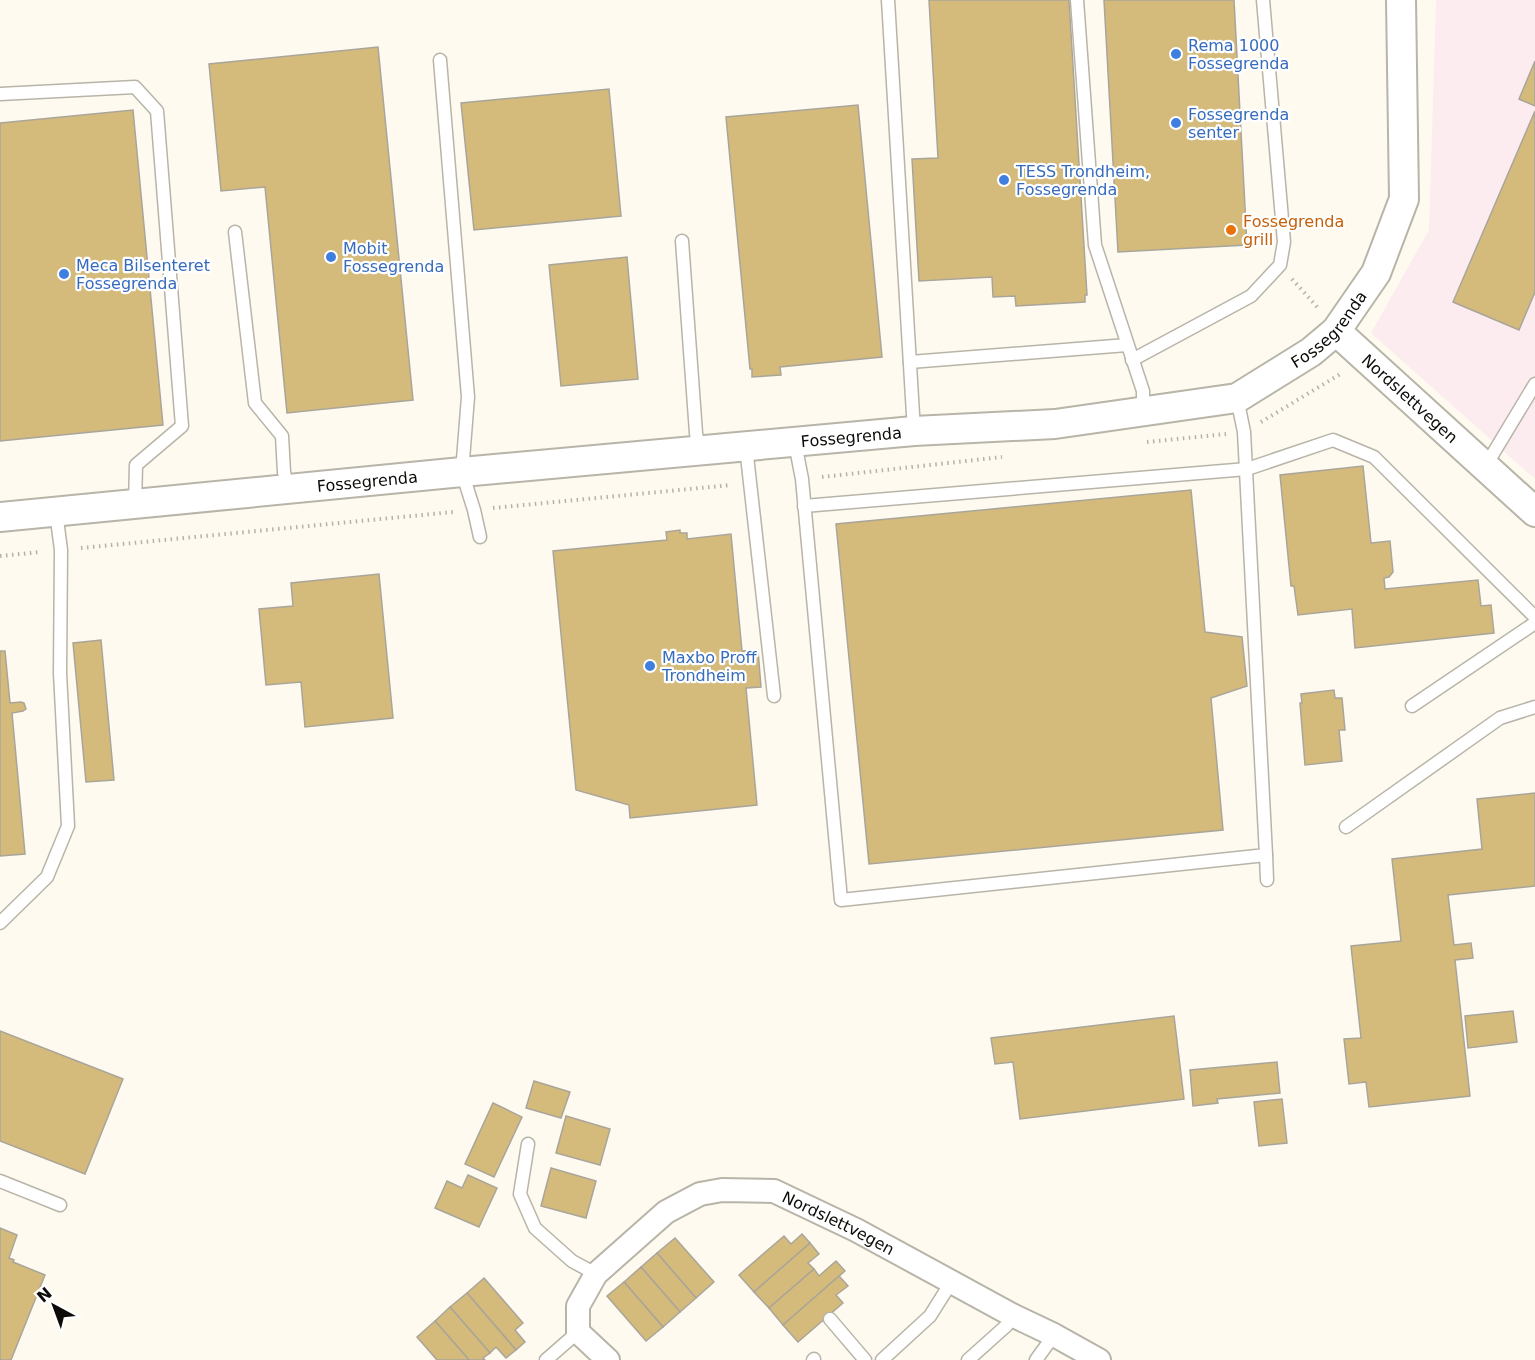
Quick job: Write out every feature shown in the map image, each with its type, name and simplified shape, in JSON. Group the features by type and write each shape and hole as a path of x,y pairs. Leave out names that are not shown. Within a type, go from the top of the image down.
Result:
{"street":[{"name":"Fossegrenda","path":"0,517 914,431 1055,424 1237,398 1311,352 1330,322 1376,273 1404,199 1401,0"},
{"name":"Nordslettvegen","path":"1330,322 1535,513"},
{"name":"Nordslettvegen","path":"578,1332 578,1306 596,1274 666,1212 700,1194 722,1190 774,1191 856,1230 1099,1360"},
{"path":"578,1332 608,1360"}],"lane":[{"path":"888,0 914,431"},
{"path":"1077,0 1095,245 1143,391 1143,412"},
{"path":"1132,360 1251,296 1280,265 1284,242 1263,0"},
{"path":"440,60 468,397 462,472 480,537"},
{"path":"0,94 135,87 157,111 182,426 136,465 135,504"},
{"path":"235,232 255,403 282,436 284,472 288,489"},
{"path":"682,241 699,452"},
{"path":"910,362 1127,345"},
{"path":"1485,466 1535,384"},
{"path":"1237,398 1245,432 1267,880"},
{"path":"804,506 1246,469 1333,440 1374,457 1535,617"},
{"path":"795,443 802,479 841,900 1266,855"},
{"path":"746,447 774,696"},
{"path":"0,923 47,877 68,826 60,673 61,550 56,512"},
{"path":"1412,706 1535,623"},
{"path":"1346,827 1500,718 1535,707"},
{"path":"528,1144 520,1194 535,1228 572,1261 596,1274"},
{"path":"0,1181 60,1205"},
{"path":"882,1360 930,1317 952,1281"},
{"path":"968,1360 1014,1316"},
{"path":"830,1319 865,1360"},
{"path":"546,1360 578,1332"},
{"path":"1036,1360 1054,1335"}],"path":[{"path":"1280,265 1330,322"},
{"path":"1140,443 1245,432 1366,358"},
{"path":"802,479 1011,456"},
{"path":"0,556 751,484"}],"shaded area":[{"path":"1436,0 1535,0 1535,479 1371,333 1429,230"}],"building":[{"path":"929,0 1069,0 1087,295 1085,295 1085,302 1016,306 1015,296 993,297 992,277 919,281 912,159 938,158"},
{"name":"Fossegrenda senter","path":"1104,0 1234,0 1247,245 1118,252"},
{"path":"378,47 413,400 287,413 265,187 221,191 209,64"},
{"path":"1535,61 1535,106 1519,99"},
{"path":"609,89 621,216 474,230 461,103"},
{"path":"858,105 882,357 780,367 781,375 752,377 726,117"},
{"path":"133,110 163,425 0,441 0,123"},
{"path":"1535,111 1535,292 1519,330 1453,302"},
{"path":"627,257 638,379 561,386 549,265"},
{"path":"1363,466 1371,543 1390,541 1393,572 1389,577 1384,578 1385,589 1478,580 1481,606 1491,605 1494,633 1355,648 1352,609 1298,615 1294,586 1291,586 1280,475"},
{"path":"1191,490 1205,632 1242,637 1247,686 1211,698 1223,830 869,864 836,524"},
{"path":"680,530 680,533 687,533 687,539 731,534 742,651 758,650 761,687 746,688 757,805 630,818 629,805 576,790 553,551 667,540 666,532"},
{"path":"379,574 393,718 305,727 301,682 266,685 259,609 293,606 291,583"},
{"path":"101,640 114,780 86,782 73,643"},
{"path":"0,651 5,651 10,703 24,703 26,709 12,713 25,854 0,856"},
{"path":"1334,690 1335,698 1342,698 1345,730 1339,730 1342,761 1305,765 1301,694"},
{"path":"1535,793 1535,886 1448,895 1454,945 1471,943 1473,958 1455,960 1470,1096 1369,1107 1366,1082 1349,1084 1344,1039 1361,1038 1351,946 1401,941 1392,859 1482,849 1477,799"},
{"path":"1513,1011 1517,1042 1468,1048 1465,1016"},
{"path":"1174,1016 1184,1099 1020,1119 1013,1062 995,1064 991,1038"},
{"path":"0,1031 123,1079 85,1174 0,1141"},
{"path":"1277,1062 1280,1093 1217,1099 1218,1103 1193,1106 1190,1070"},
{"path":"534,1081 570,1092 561,1118 526,1108"},
{"path":"1282,1099 1287,1143 1259,1146 1254,1102"},
{"path":"493,1103 522,1117 494,1177 465,1164"},
{"path":"566,1116 610,1129 600,1165 556,1153"},
{"path":"551,1168 596,1181 586,1218 541,1206"},
{"path":"468,1175 497,1188 479,1227 435,1208 447,1181 462,1188"},
{"path":"0,1228 17,1235 9,1258 14,1260 13,1262 45,1275 11,1360 0,1360"},
{"path":"802,1234 810,1243 754,1292 739,1275 784,1236 791,1244"},
{"path":"675,1238 714,1282 696,1298 657,1253"},
{"path":"810,1243 819,1254 808,1263 814,1269 769,1308 754,1292"},
{"path":"657,1253 696,1298 680,1312 641,1267"},
{"path":"836,1261 845,1271 783,1325 769,1308 814,1269 819,1276"},
{"path":"641,1267 680,1312 663,1327 624,1282"},
{"path":"839,1276 848,1286 836,1295 843,1303 798,1342 783,1325"},
{"path":"484,1278 523,1323 515,1330 525,1342 516,1350 467,1293"},
{"path":"624,1282 663,1327 646,1341 607,1296"},
{"path":"467,1293 516,1350 506,1358 496,1347 490,1353 450,1307"},
{"path":"450,1307 490,1353 483,1358 485,1360 469,1360 435,1321"},
{"path":"435,1321 469,1360 437,1360 417,1337"}],"place":[{"name":"Rema 1000 Fossegrenda","path":"1176,54"},
{"name":"Fossegrenda senter","path":"1176,123"},
{"name":"TESS Trondheim, Fossegrenda","path":"1004,180"},
{"name":"Fossegrenda grill","path":"1231,230"},
{"name":"Mobit Fossegrenda","path":"331,257"},
{"name":"Meca Bilsenteret Fossegrenda","path":"64,274"},
{"name":"Maxbo Proff Trondheim","path":"650,666"}]}
